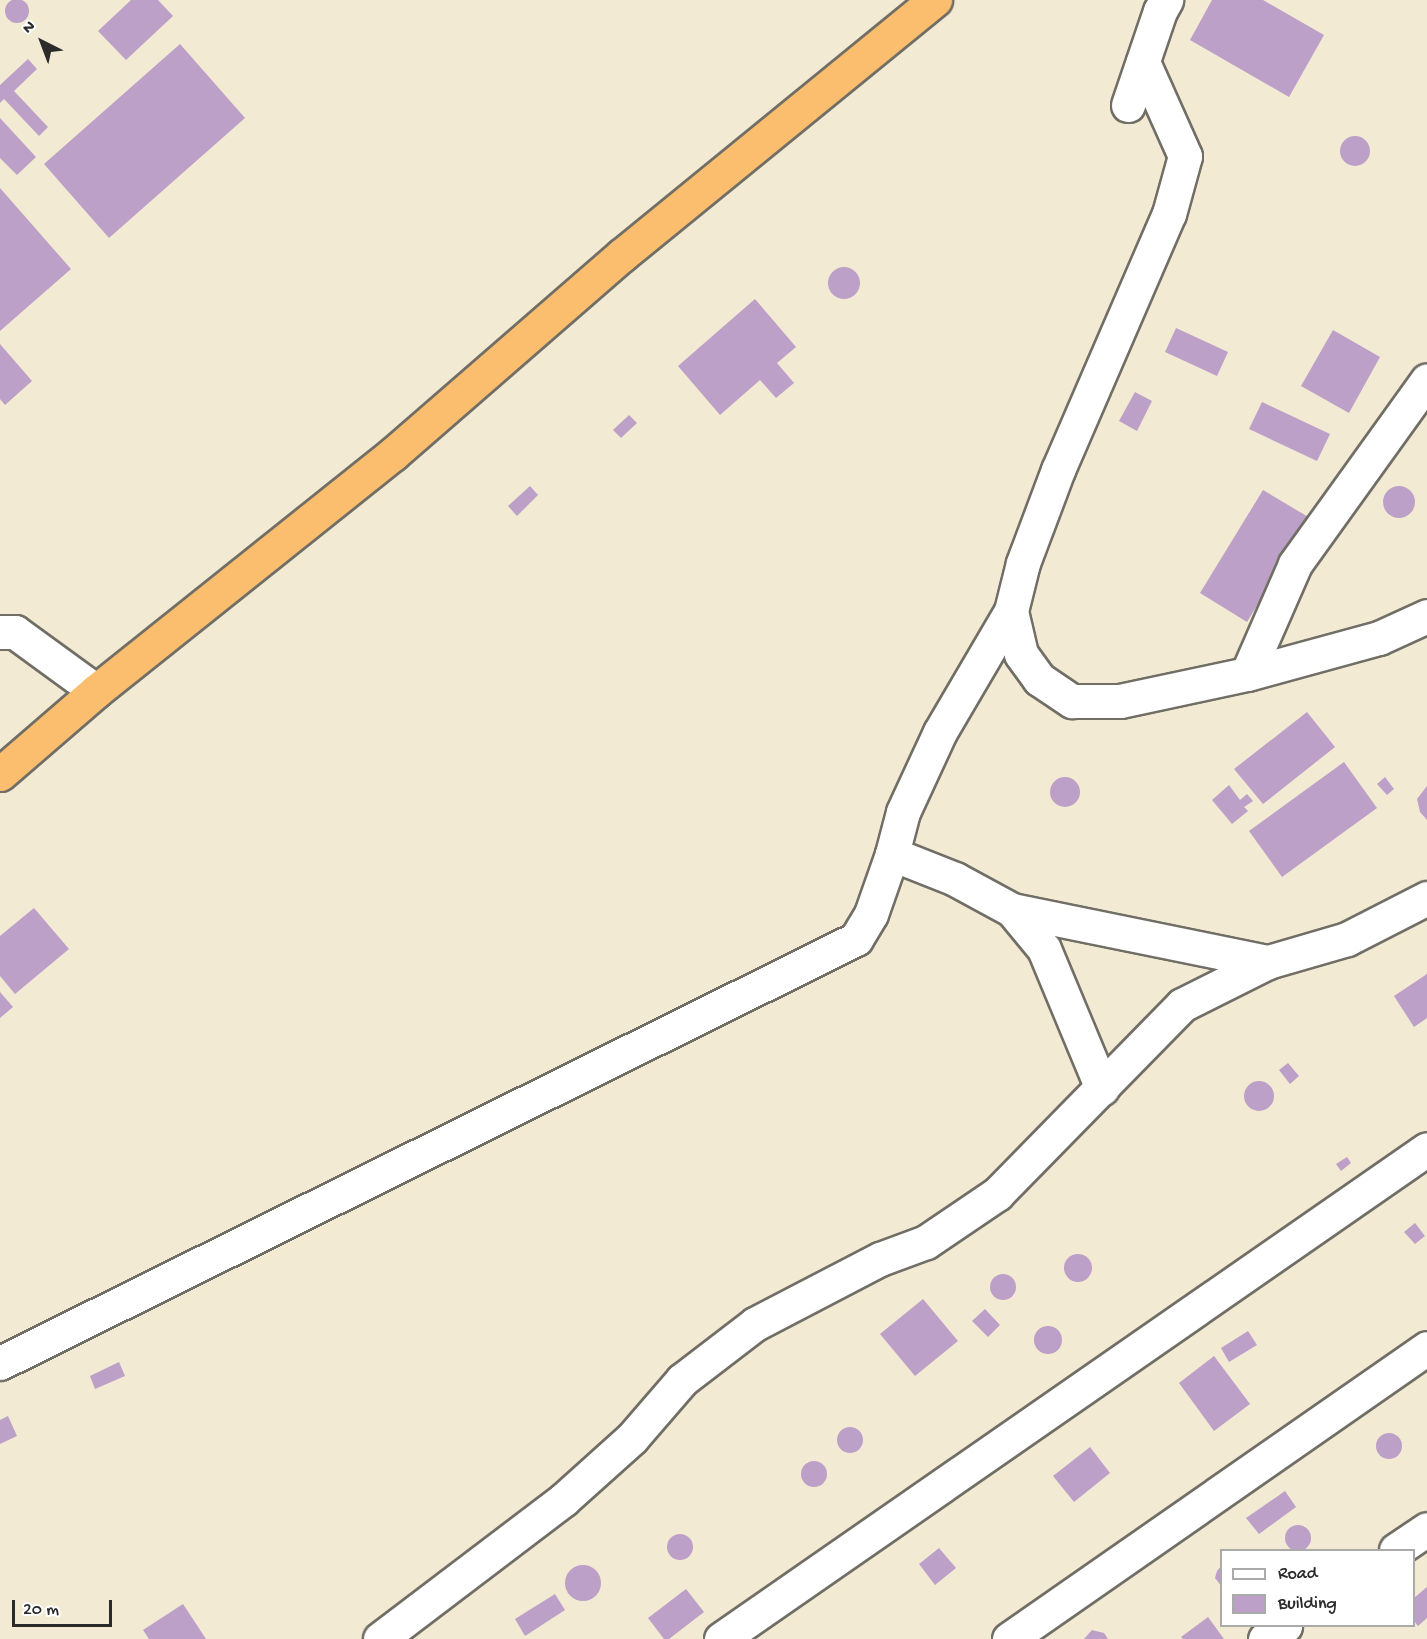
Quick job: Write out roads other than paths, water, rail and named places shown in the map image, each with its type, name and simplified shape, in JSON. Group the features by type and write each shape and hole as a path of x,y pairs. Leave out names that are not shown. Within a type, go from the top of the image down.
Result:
{"highway":[{"path":"0,774 96,691 393,454 622,255 935,0"}],"street":[{"path":"1128,105 1166,0"},
{"path":"0,1364 856,939 871,915 892,854 903,812 940,732 1011,611 1023,563 1058,470 1169,214 1185,156 1143,62"},
{"path":"1247,674 1295,564 1427,380"},
{"path":"1011,611 1021,654 1039,679 1072,701 1120,701 1247,674 1379,638 1427,616"},
{"path":"0,632 15,632 96,691"},
{"path":"892,854 955,879 1012,910 1268,962"},
{"path":"380,1639 563,1500 632,1438 682,1380 755,1324 880,1259 926,1242 997,1194 1182,1005 1268,962 1347,939 1427,898"},
{"path":"1012,910 1044,949 1102,1088"},
{"path":"721,1639 1427,1149"},
{"path":"1008,1639 1427,1348"},
{"path":"1399,1549 1427,1529"},
{"path":"1264,1639 1283,1627"}]}
